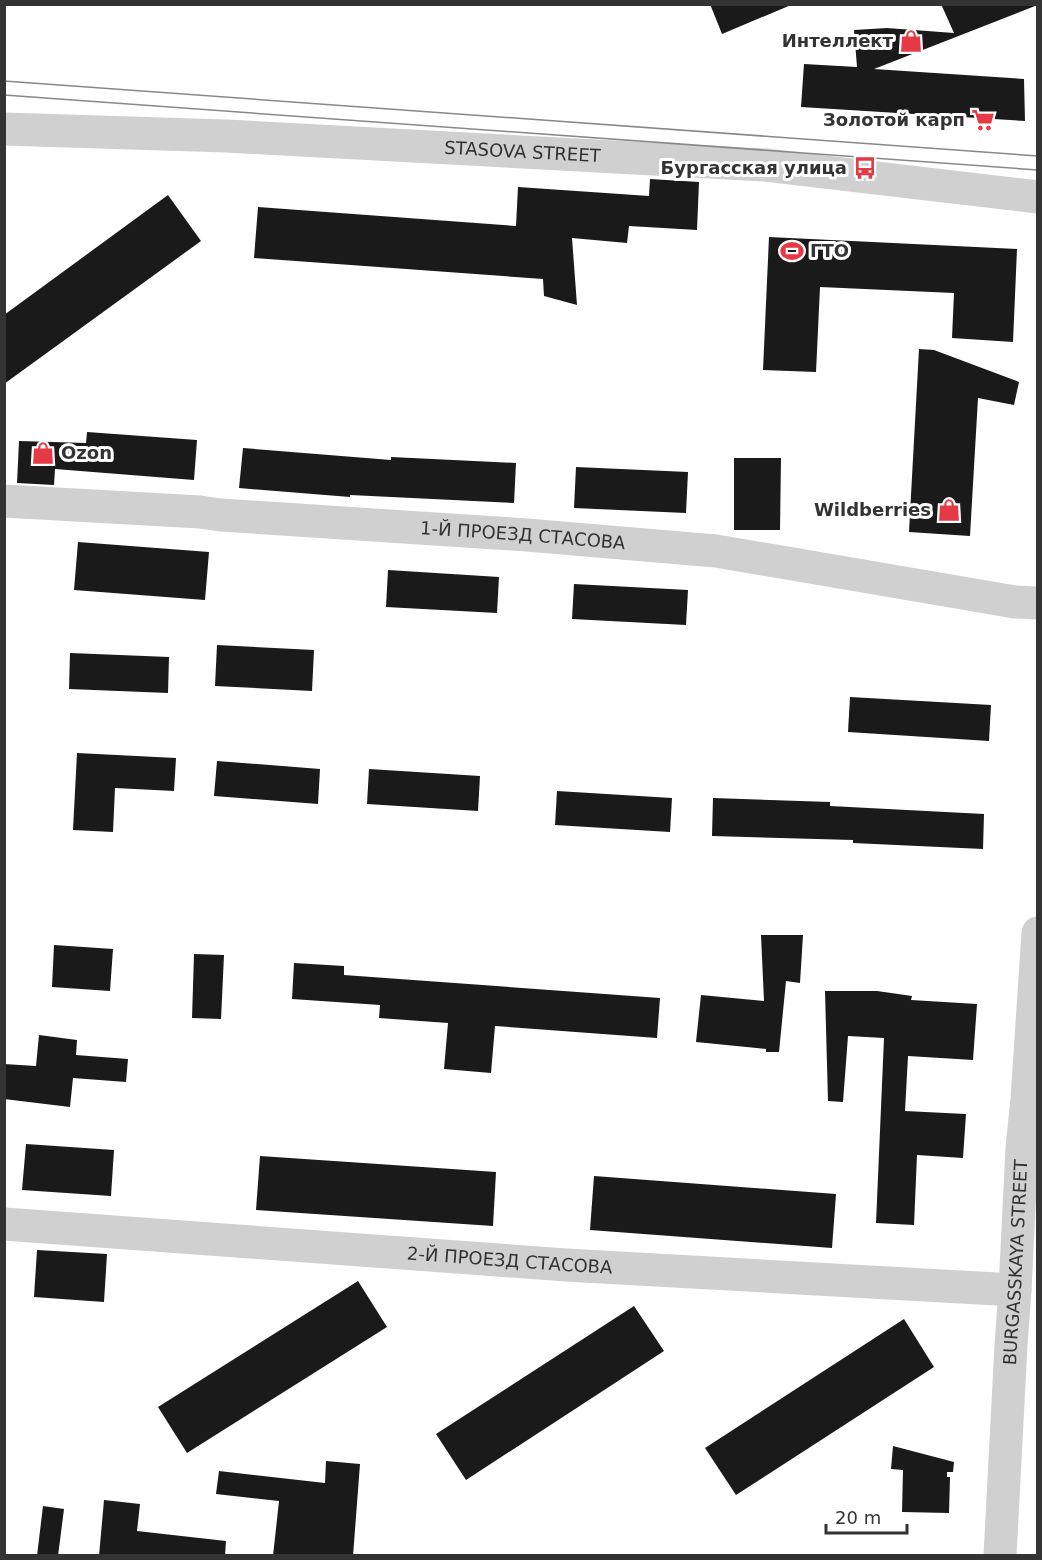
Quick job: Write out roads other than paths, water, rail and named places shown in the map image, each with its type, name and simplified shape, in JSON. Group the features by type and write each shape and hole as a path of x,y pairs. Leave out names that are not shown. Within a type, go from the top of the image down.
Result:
{"street":[{"name":"STASOVA STREET","path":"4,129 226,136 765,165 1038,197"},
{"name":"1-Й ПРОЕЗД СТАСОВА","path":"4,501 503,533 716,551 1015,602 1038,603"},
{"name":"BURGASSKAYA STREET","path":"1000,1556 1022,1148 1038,933"},
{"name":"2-Й ПРОЕЗД СТАСОВА","path":"4,1224 554,1264 1015,1290"}],"tram line":[{"path":"4,81 1038,156"},
{"path":"4,95 1038,170"}],"place":[{"name":"Интеллект","path":"911,41"},
{"name":"Золотой карп","path":"983,120"},
{"name":"Бургасская улица","path":"865,168"},
{"name":"ГТО","path":"792,251"},
{"name":"Ozon","path":"43,453"},
{"name":"Wildberries","path":"949,510"}]}
